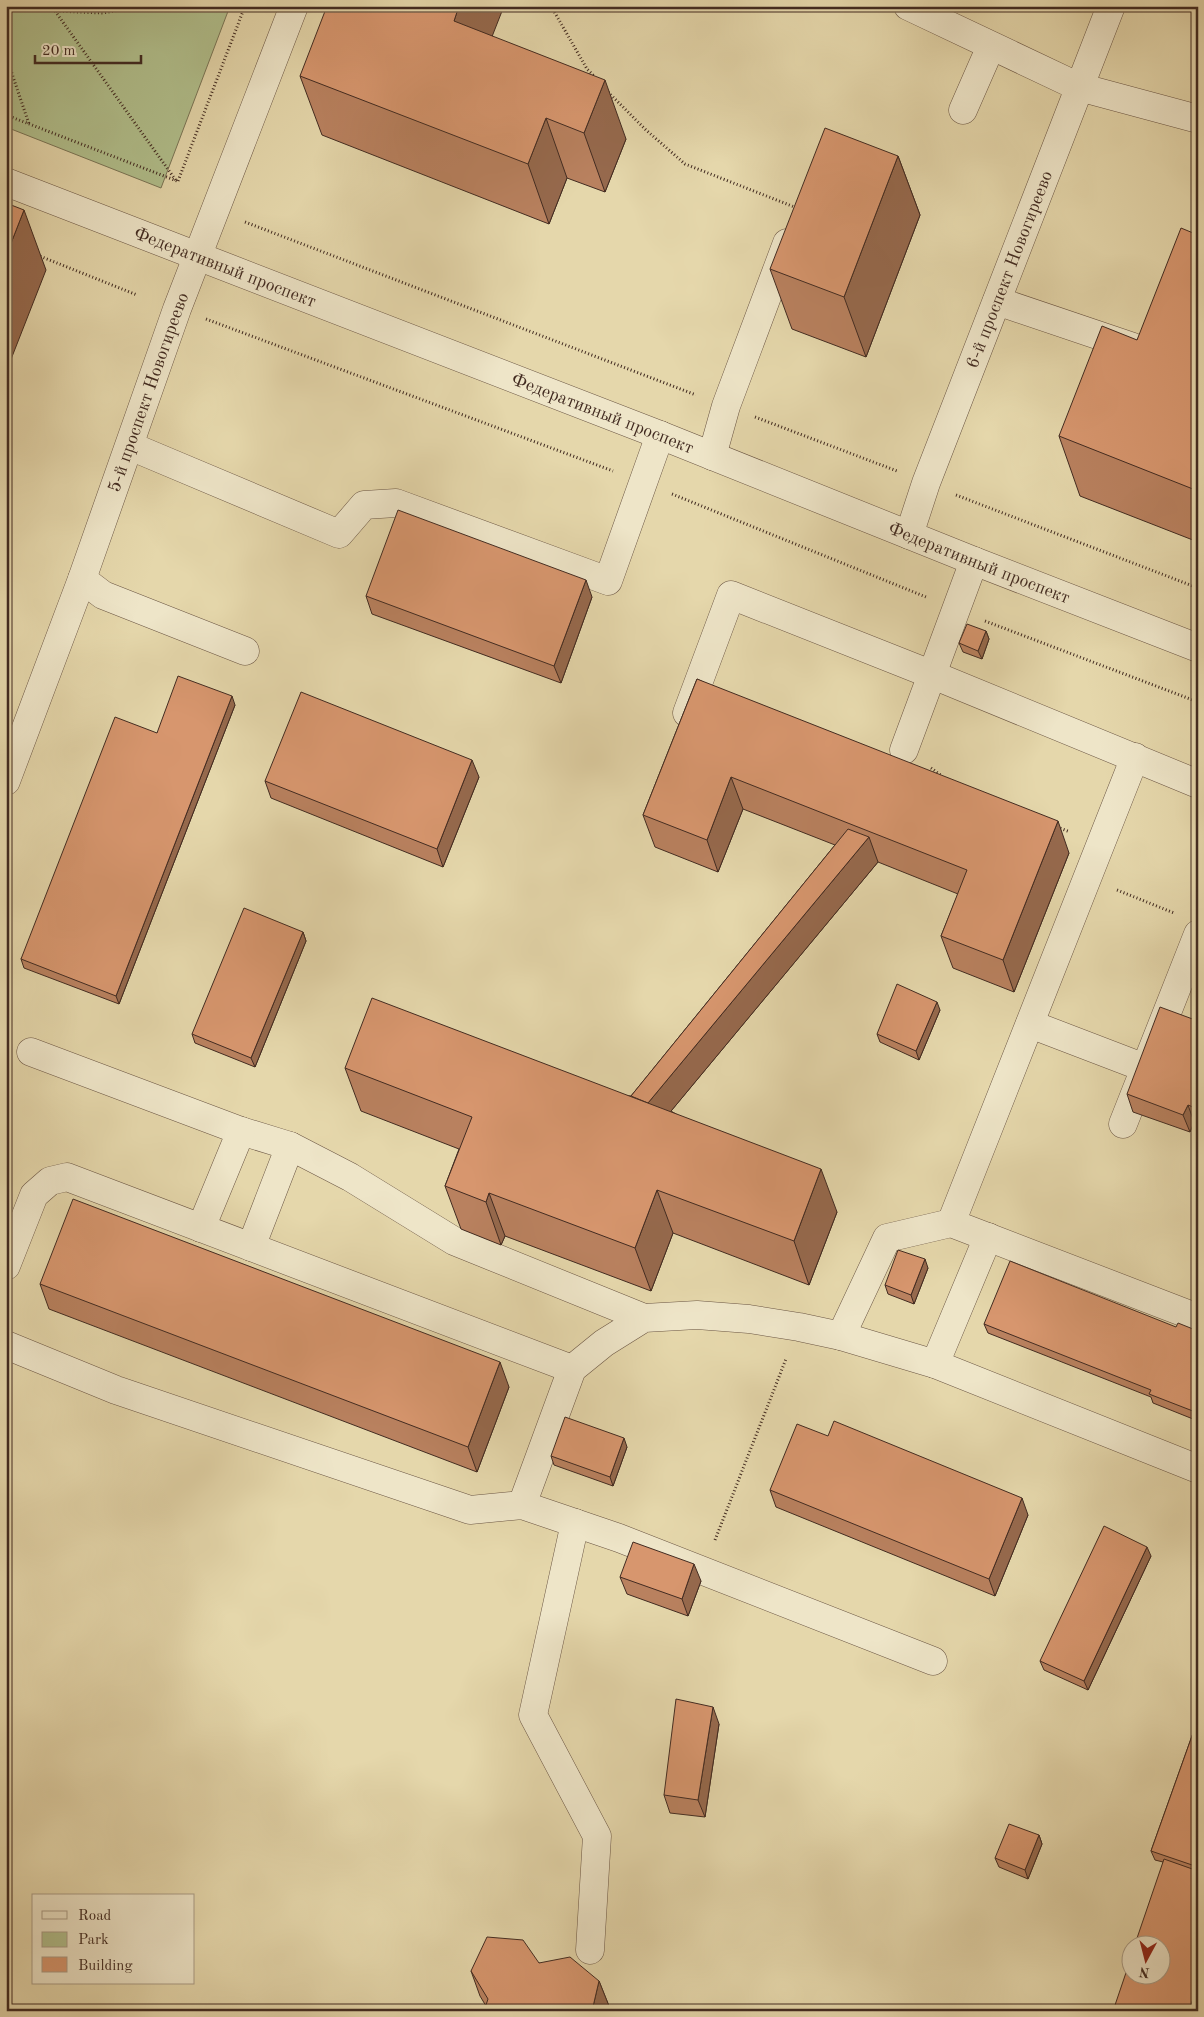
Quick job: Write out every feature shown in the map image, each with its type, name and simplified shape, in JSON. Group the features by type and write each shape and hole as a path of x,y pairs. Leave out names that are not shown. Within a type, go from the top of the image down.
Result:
{"street":[{"name":"5-й проспект Новогиреево","path":"6,781 82,579 197,257 294,6"},
{"path":"908,6 1079,87 1198,119"},
{"name":"6-й проспект Новогиреево","path":"910,535 926,483 1111,6"},
{"path":"963,110 991,46"},
{"name":"Федеративный проспект","path":"6,182 660,435 974,561 1198,648"},
{"path":"712,456 726,406 800,209"},
{"path":"997,301 1152,353"},
{"path":"130,446 340,534 364,505 396,503 608,581 660,435"},
{"path":"904,750 974,561"},
{"path":"82,579 103,596 246,651"},
{"path":"687,712 731,595 1136,757 1198,784"},
{"path":"951,1223 1136,757"},
{"path":"1123,1124 1145,1068 1189,925"},
{"path":"1030,1024 1145,1068"},
{"path":"31,1052 241,1131 290,1146 350,1178 454,1241 644,1318 697,1315 749,1319 841,1336 935,1364 1198,1469"},
{"path":"201,1228 241,1131"},
{"path":"251,1247 290,1146"},
{"path":"6,1266 34,1195 50,1181 67,1177 572,1368"},
{"path":"841,1336 887,1238 951,1223 1198,1318"},
{"path":"935,1364 988,1237"},
{"path":"522,1505 572,1368 604,1343 644,1318"},
{"path":"6,1345 116,1390 470,1510 522,1505 703,1571 933,1661"},
{"path":"574,1523 533,1715 597,1836 590,1950"}],"path":[{"path":"24,6 103,13 141,6"},
{"path":"177,182 245,6"},
{"path":"551,6 587,69 600,83"},
{"path":"55,10 177,182"},
{"path":"6,56 29,124"},
{"path":"606,90 646,130 685,164 800,209"},
{"path":"6,114 177,182"},
{"path":"32,253 137,295"},
{"path":"206,319 643,482 956,610 1198,702"},
{"path":"904,750 948,780"},
{"path":"1056,826 1100,846"},
{"path":"1087,878 1189,925"},
{"path":"703,1571 786,1359"}],"green space":[{"path":"6,6 230,6 161,188 6,127"}],"building":[{"path":"327,6 459,6 454,21 605,80 584,133 546,118 528,164 300,76"},
{"path":"825,128 898,156 844,297 770,269"},
{"path":"6,203 24,210 6,256"},
{"path":"1181,228 1198,235 1198,491 1059,436 1102,326 1137,340"},
{"path":"398,510 586,580 554,666 366,596"},
{"path":"967,624 986,631 978,651 959,643"},
{"path":"178,676 232,696 116,996 21,959 115,717 157,733"},
{"path":"697,679 1058,821 1003,960 941,936 967,870 731,777 707,840 643,815"},
{"path":"301,692 472,760 437,849 265,781"},
{"path":"848,829 869,837 648,1103 631,1096"},
{"path":"244,908 303,932 251,1058 192,1034"},
{"path":"897,984 937,1002 916,1051 877,1034"},
{"path":"372,998 821,1169 794,1241 657,1190 635,1248 489,1193 486,1202 445,1186 472,1117 345,1068"},
{"path":"1160,1007 1198,1021 1198,1109 1188,1105 1183,1115 1127,1094"},
{"path":"73,1199 500,1362 468,1447 40,1284"},
{"path":"898,1250 925,1259 911,1295 885,1285"},
{"path":"1010,1261 1176,1327 1178,1323 1198,1331 1198,1413 1149,1394 1151,1390 984,1324"},
{"path":"565,1417 624,1438 610,1477 551,1456"},
{"path":"834,1421 1022,1498 989,1579 770,1490 797,1424 828,1436"},
{"path":"1104,1526 1147,1547 1084,1681 1040,1661"},
{"path":"633,1542 694,1564 682,1599 620,1577"},
{"path":"676,1699 713,1707 698,1800 664,1795"},
{"path":"1198,1719 1198,1867 1151,1851"},
{"path":"1009,1824 1039,1835 1025,1870 995,1858"},
{"path":"1164,1859 1198,1871 1198,1983 1189,2011 1113,2011 1122,1984 1172,1984 1172,1934 1138,1934"},
{"path":"487,1937 523,1940 539,1963 570,1957 599,1981 592,2011 484,2011 488,1999 471,1971"}]}
